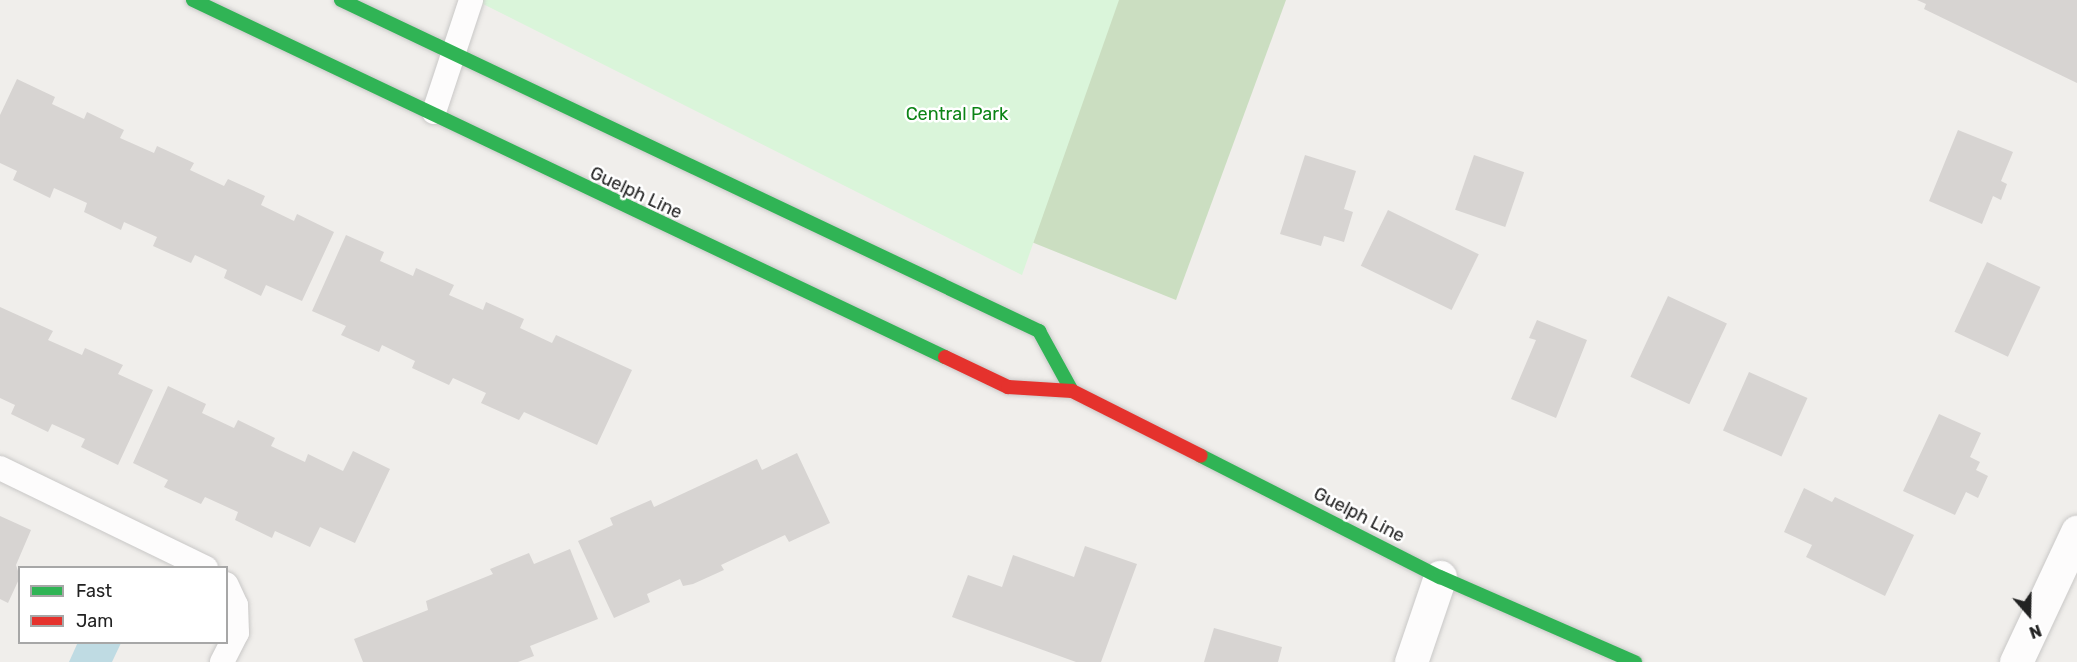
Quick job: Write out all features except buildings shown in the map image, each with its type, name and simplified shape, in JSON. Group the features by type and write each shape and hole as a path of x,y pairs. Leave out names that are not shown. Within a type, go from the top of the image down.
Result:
{"main road":[{"name":"Guelph Line","path":"193,0 434,112 577,186 1008,387 1072,390 1440,577 1635,662"},
{"path":"341,0 1039,331 1072,390"}],"street":[{"path":"2016,662 2077,532"},
{"path":"1412,662 1440,577"}],"lane":[{"path":"434,112 471,0"},
{"path":"0,468 204,566"},
{"path":"222,662 237,633 236,605 228,588"}],"green space":[{"name":"Central Park","path":"475,0 1119,0 1022,275"},
{"path":"839,0 1286,0 1176,300 989,225"}],"water":[{"path":"77,644 121,644 112,662 69,662"}],"traffic: fast":[{"path":"193,0 945,357"},
{"path":"341,0 1039,331 1072,391"},
{"path":"1201,456 1440,577 1635,662"}],"traffic: jam":[{"path":"945,357 1008,387 1072,391 1201,456"}]}
